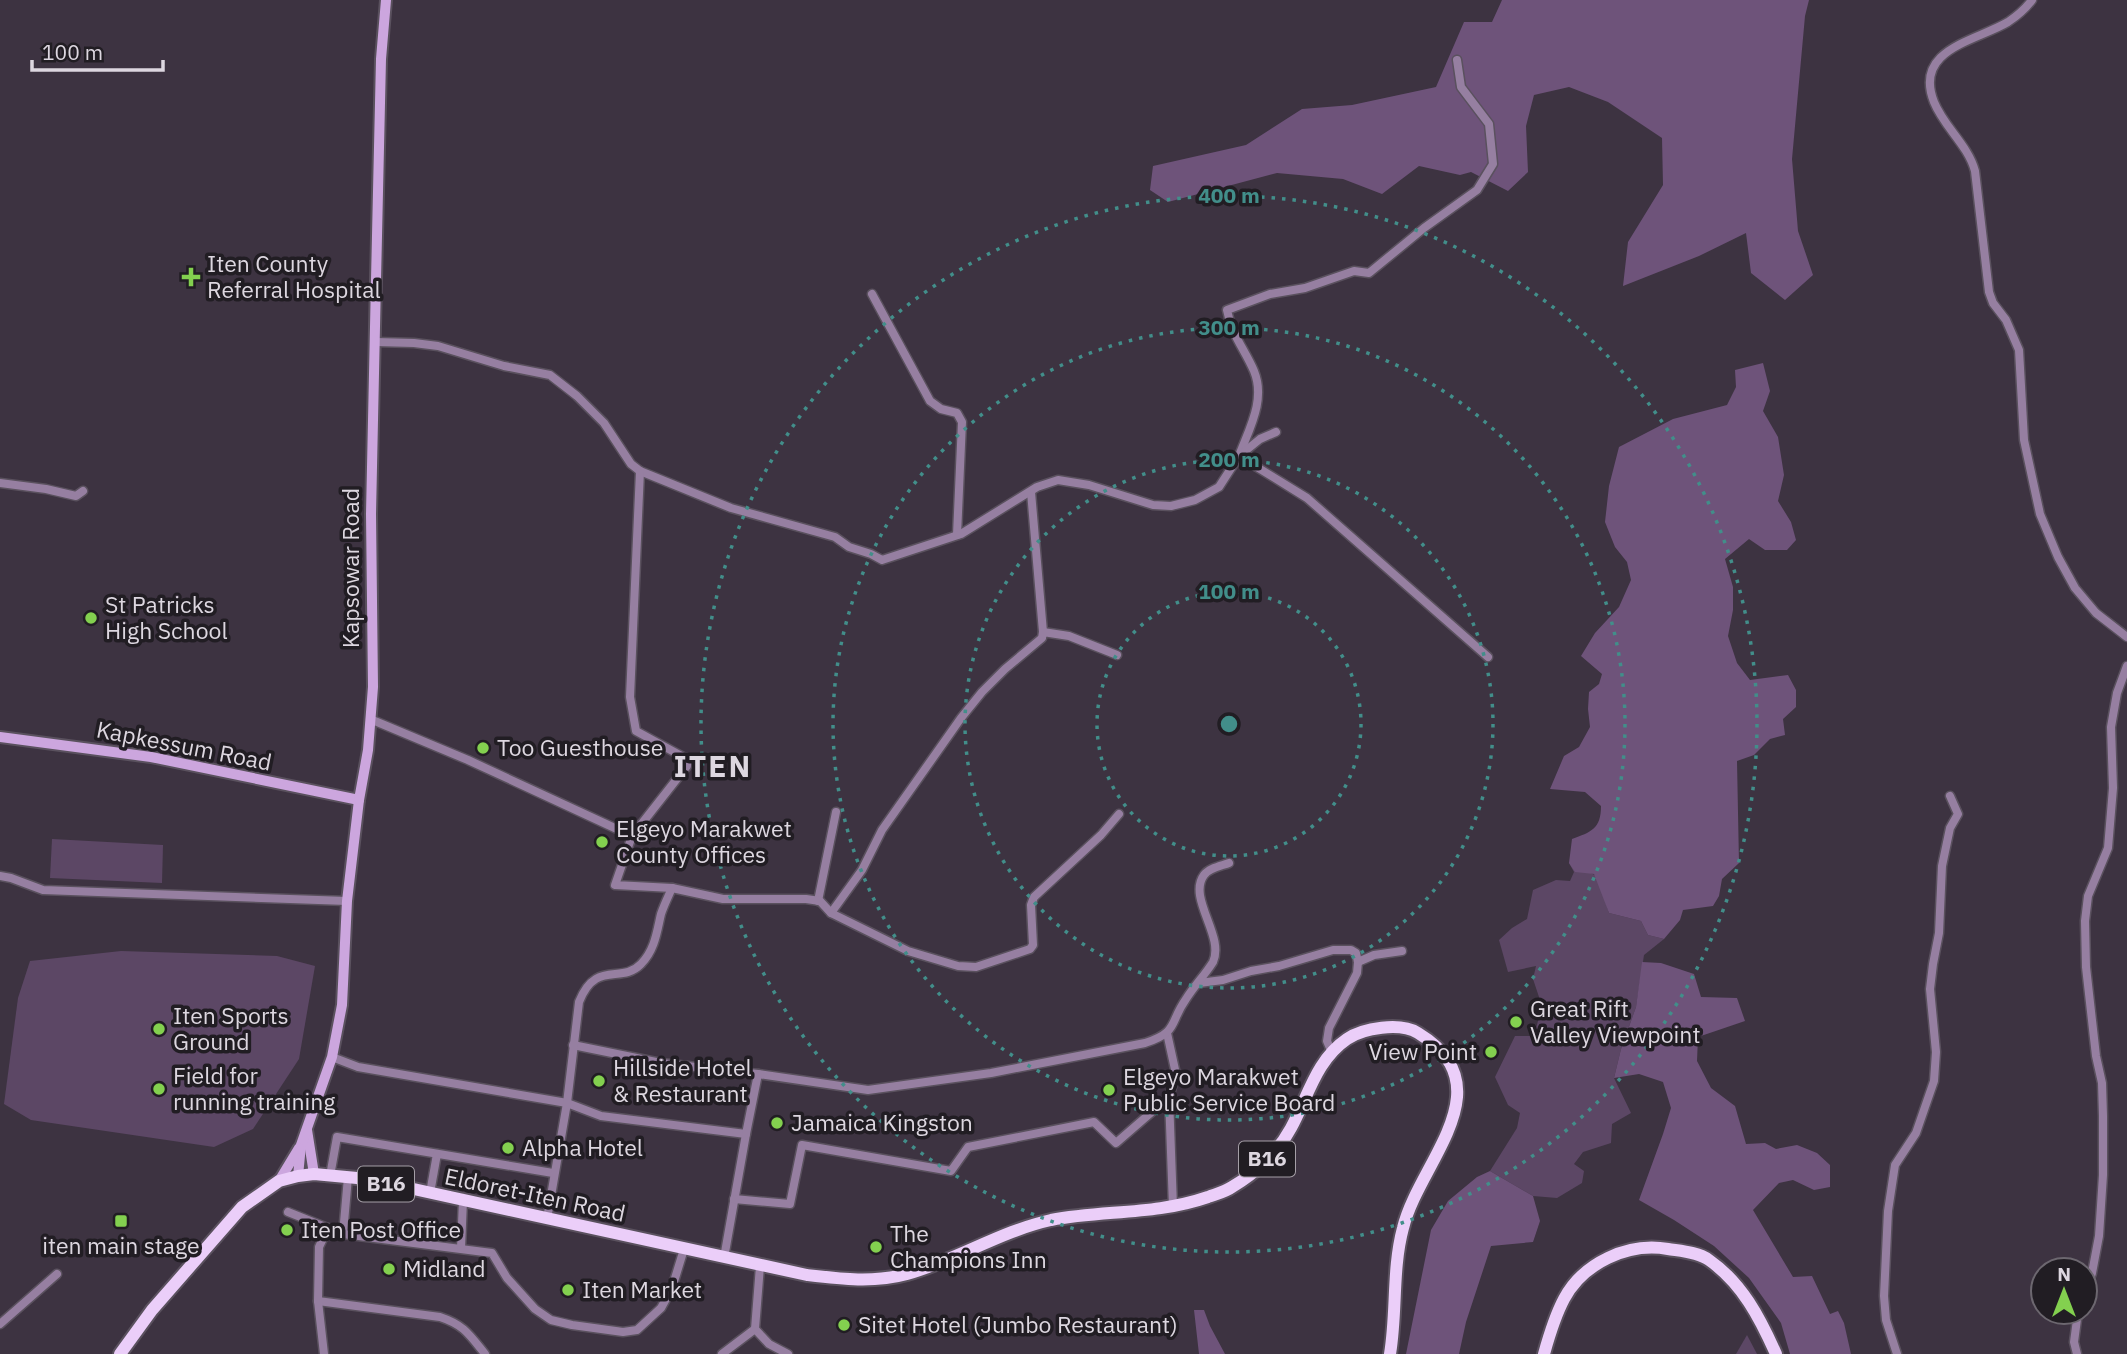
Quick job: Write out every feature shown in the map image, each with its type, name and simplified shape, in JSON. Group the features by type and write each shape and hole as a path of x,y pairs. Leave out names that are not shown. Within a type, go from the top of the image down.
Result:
{"main road":[{"name":"Kapsowar Road","path":"298,1176 301,1146 332,1057 342,1005 347,901 368,750 373,687 371,514 381,59 386,0"},
{"name":"Kapkessum Road","path":"0,737 151,757 359,800"},
{"name":"B16","path":"724,1258 807,1275 848,1280 879,1279 917,1271 1003,1236 1049,1221 1173,1207 1230,1189 1263,1165 1291,1129 1322,1063 1332,1053 1347,1039 1368,1029 1394,1028 1414,1031 1432,1042 1447,1059 1458,1089 1455,1114 1445,1141 1418,1189 1403,1227 1398,1252 1390,1354"},
{"name":"Kapsowar Road","path":"307,1130 314,1174"},
{"path":"279,1181 301,1146"},
{"name":"Eldoret-Iten Road","path":"120,1354 152,1310 242,1207 279,1181 298,1176 314,1174 348,1177 724,1258"},
{"path":"1544,1354 1564,1299 1577,1280 1594,1266 1616,1254 1653,1246 1706,1258 1727,1275 1743,1292 1776,1354"}],"street":[{"path":"2032,0 2010,20 1957,45 1934,63 1930,73 1931,92 1945,125 1972,159 1989,292 1993,303 2006,320 2019,350 2024,440 2040,514 2058,557 2075,588 2096,613 2127,638"},
{"path":"376,342 438,346 503,366 550,375 578,396 604,423 631,464 640,471 720,504 835,537 849,547 882,560 957,536 1031,492 1058,480 1089,485 1153,505 1171,506 1195,500 1219,487 1239,456 1258,407 1255,374 1230,327 1227,310 1270,294 1306,288 1354,271 1369,273 1424,228 1477,190 1493,164 1489,124 1461,88 1457,60"},
{"path":"872,294 930,401 941,409 957,413 962,422 957,536"},
{"path":"1239,456 1260,439 1276,432"},
{"path":"1239,456 1307,498 1488,657"},
{"path":"640,471 630,697 636,731 687,759 687,766 632,836 615,885 672,888 723,899 818,901 831,913 908,951 952,965 976,967 1030,949 1033,945 1031,905 1034,897 1101,835 1119,814"},
{"path":"0,484 46,489 76,496 83,491"},
{"path":"831,913 862,870 882,830 961,718 1005,669 1042,638 1031,492"},
{"path":"1043,632 1062,634 1117,655"},
{"path":"2095,1256 2103,1175 2104,1116 2102,1083 2085,967 2085,921 2088,896 2108,848 2113,788 2110,727 2117,692 2127,666"},
{"path":"370,719 468,760 632,836"},
{"path":"1897,1354 1886,1320 1884,1296 1888,1211 1895,1166 1916,1133 1934,1081 1936,1052 1930,989 1940,933 1942,866 1950,828 1958,814 1950,796"},
{"path":"818,901 836,812"},
{"path":"573,1045 662,1063 869,1090 991,1073 1145,1043 1160,1038 1174,1025 1186,998 1216,956 1200,885 1205,875 1229,863"},
{"path":"0,876 43,890 347,901"},
{"path":"547,1219 567,1103 579,1002 585,989 597,978 630,971 643,962 659,933 662,911 672,888"},
{"path":"1199,983 1223,980 1333,950 1352,950 1356,953 1358,962 1357,973 1329,1028 1327,1041 1332,1053"},
{"path":"1358,962 1374,955 1402,951"},
{"path":"1167,1033 1176,1074 1169,1097 1173,1207"},
{"path":"332,1057 358,1067 567,1103 601,1116 746,1134"},
{"path":"724,1258 758,1074"},
{"path":"734,1199 790,1204 802,1145 951,1171 968,1147 1094,1122 1116,1143 1169,1097"},
{"path":"330,1176 337,1138 553,1173"},
{"path":"430,1193 438,1154"},
{"path":"344,1234 348,1177"},
{"path":"461,1248 463,1200"},
{"path":"288,1212 344,1234 492,1253 507,1278 535,1309 551,1320 623,1332 637,1330 661,1308 684,1249"},
{"path":"324,1354 318,1301 319,1247 328,1228"},
{"path":"722,1354 755,1329 760,1266"},
{"path":"0,1324 57,1274"},
{"path":"318,1301 440,1317 456,1323 485,1354"},
{"path":"2076,1326 2074,1342 2077,1354"},
{"path":"755,1329 769,1344 788,1354"},
{"path":"738,1354 743,1339"}],"shaded area":[{"path":"1502,0 1809,0 1805,16 1792,159 1798,231 1813,275 1785,300 1751,273 1746,233 1699,256 1623,286 1628,242 1663,185 1662,138 1608,102 1569,87 1534,95 1526,126 1528,172 1508,191 1471,172 1460,175 1419,166 1382,194 1343,179 1277,173 1168,202 1150,190 1153,166 1246,145 1302,109 1352,105 1436,87 1464,22 1492,22"},
{"path":"1763,363 1770,391 1763,411 1778,437 1784,475 1778,501 1791,522 1796,540 1787,550 1765,550 1749,539 1725,559 1733,587 1733,610 1728,636 1737,663 1750,680 1788,675 1796,690 1796,707 1783,719 1785,735 1770,739 1754,755 1737,761 1739,863 1722,879 1719,896 1713,906 1683,910 1680,920 1664,939 1648,935 1641,921 1609,913 1594,874 1575,872 1569,863 1572,839 1597,825 1601,806 1585,792 1550,789 1564,756 1579,747 1590,727 1589,692 1599,684 1602,674 1581,656 1595,633 1619,607 1631,580 1627,562 1615,547 1605,522 1609,486 1619,447 1673,419 1727,405 1736,387 1735,370"},
{"path":"52,839 163,845 162,883 50,878"},
{"path":"1569,863 1597,876 1609,913 1641,921 1648,935 1664,939 1644,955 1636,1007 1614,1078 1631,1113 1612,1124 1611,1143 1583,1152 1574,1164 1584,1171 1582,1183 1557,1198 1533,1196 1490,1171 1517,1128 1520,1113 1508,1105 1495,1077 1515,1036 1534,1036 1542,1006 1533,979 1536,966 1508,972 1499,940 1527,919 1533,890 1556,880 1570,881 1574,872"},
{"name":"Iten Sports Ground","path":"121,951 277,956 315,966 299,1059 253,1129 214,1147 31,1120 4,1104 18,998 30,961"},
{"path":"1642,962 1661,963 1694,974 1701,997 1737,998 1745,1021 1698,1037 1697,1061 1711,1088 1735,1106 1746,1144 1765,1143 1776,1149 1797,1145 1817,1153 1830,1165 1830,1187 1814,1190 1793,1180 1779,1183 1753,1210 1793,1277 1812,1276 1830,1314 1838,1311 1844,1323 1851,1354 1790,1354 1781,1323 1749,1278 1714,1246 1639,1200 1671,1108 1663,1082 1639,1074 1614,1078 1636,1007"},
{"path":"1490,1171 1533,1196 1540,1221 1533,1242 1491,1246 1466,1322 1459,1354 1406,1354 1431,1230 1448,1201 1477,1177"},
{"path":"1194,1310 1204,1310 1225,1354 1199,1354"},
{"path":"1747,1335 1757,1354 1736,1354"}],"place":[{"name":"Iten County Referral Hospital","path":"191,277"},
{"name":"St Patricks High School","path":"91,618"},
{"name":"Too Guesthouse","path":"483,748"},
{"name":"Elgeyo Marakwet County Offices","path":"602,842"},
{"name":"Great Rift Valley Viewpoint","path":"1516,1022"},
{"name":"Iten Sports Ground","path":"159,1029"},
{"name":"View Point","path":"1491,1052"},
{"name":"Hillside Hotel & Restaurant","path":"599,1081"},
{"name":"Field for running training","path":"159,1089"},
{"name":"Elgeyo Marakwet Public Service Board","path":"1109,1090"},
{"name":"Jamaica Kingston","path":"777,1123"},
{"name":"Alpha Hotel","path":"508,1148"},
{"name":"iten main stage","path":"121,1221"},
{"name":"Iten Post Office","path":"287,1230"},
{"name":"The Champions Inn","path":"876,1247"},
{"name":"Midland","path":"389,1269"},
{"name":"Iten Market","path":"568,1290"},
{"name":"Sitet Hotel (Jumbo Restaurant)","path":"844,1325"}],"district":[{"name":"ITEN","path":"713,767"}]}
